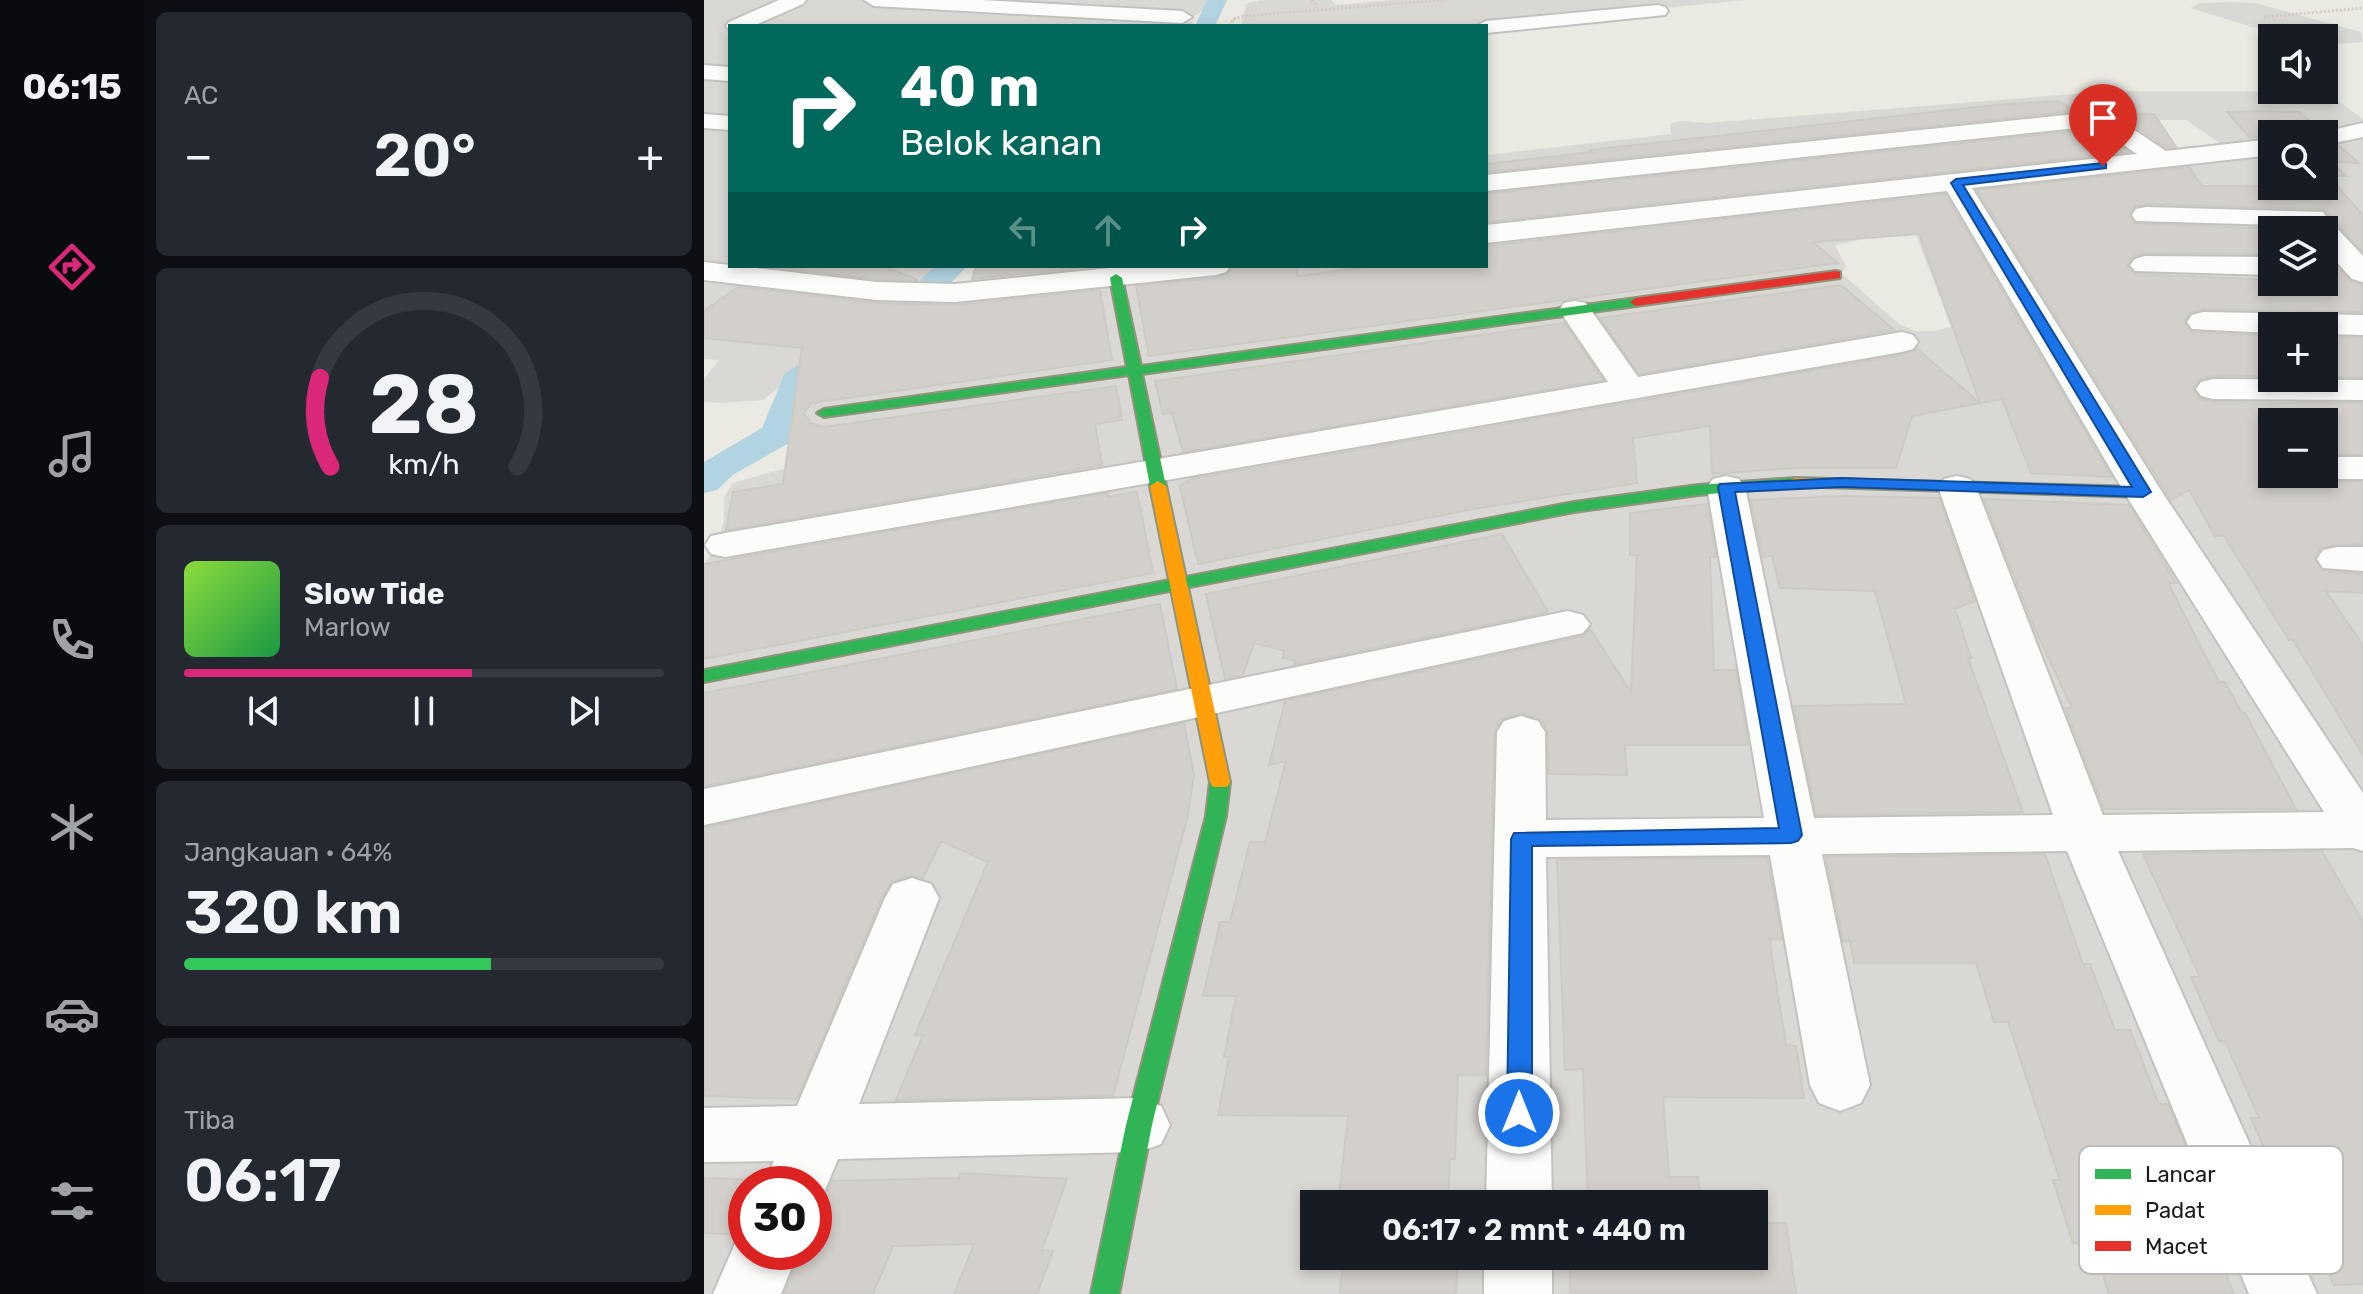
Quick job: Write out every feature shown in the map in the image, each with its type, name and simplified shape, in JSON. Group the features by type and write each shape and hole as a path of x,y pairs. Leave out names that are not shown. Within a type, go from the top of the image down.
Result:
{"street":[{"path":"740,24 796,0"},
{"path":"874,0 1182,17"},
{"path":"1084,12 1104,0"},
{"path":"1488,27 1658,11"},
{"path":"704,72 728,74"},
{"path":"1488,183 2086,120 2109,124 2161,159"},
{"path":"704,121 728,123"},
{"path":"1488,234 2258,149"},
{"path":"1607,170 1645,215"},
{"path":"1956,183 2143,492 2362,832"},
{"path":"2297,200 2311,216"},
{"path":"2146,215 2258,222"},
{"path":"2338,246 2360,270"},
{"path":"2145,265 2258,266"},
{"path":"704,271 897,283 955,293 1021,276 1116,278 1199,268"},
{"path":"2338,268 2360,270"},
{"path":"824,413 1836,275"},
{"path":"1105,1294 1139,1125 1216,816 1221,775 1202,699 1181,583 1133,372 1116,278"},
{"path":"1575,310 1630,390"},
{"path":"2203,322 2363,325"},
{"path":"725,545 1902,342"},
{"path":"2213,389 2363,390"},
{"path":"2338,468 2363,468"},
{"path":"704,676 1574,507 1726,487 1842,483 2143,492"},
{"path":"1726,487 1840,1085"},
{"path":"1957,487 2084,831 2219,1146"},
{"path":"704,807 1202,699 1568,624"},
{"path":"1519,1190 1521,732"},
{"path":"1521,839 2084,831 2362,832"},
{"path":"808,1158 912,898"},
{"path":"704,1135 808,1158 1139,1125"},
{"path":"747,1294 757,1270"},
{"path":"1518,1270 1518,1294"},
{"path":"2274,1274 2283,1294"}],"path":[{"path":"1312,0 1319,10"},
{"path":"1232,24 1233,19 1244,16 1443,0"},
{"path":"2264,17 2363,8"}],"shaded area":[{"path":"704,0 901,0 1185,18 1194,24 728,24 728,268 951,268 939,281 867,335 791,378 763,400 704,402 704,379 719,360 704,359"},
{"path":"934,0 1222,0 1194,16"},
{"path":"1260,0 1331,0 1336,5 1393,0 1744,0 1488,26 1241,24 1246,4"},
{"path":"2201,3 2255,3 2332,24 2258,24 2258,29 2190,8"},
{"path":"2338,26 2361,32 2363,42 2338,44"},
{"path":"2112,91 2258,92 2258,104 2338,104 2338,101 2363,119 2363,125 2338,129 2338,120 2258,120 2258,142 2224,146 2186,120 2123,120 2112,122 2152,152 2126,159 1488,230 1488,155 1671,134 1670,124 1681,121 1707,123"},
{"path":"2363,134 2363,1294 704,1294 704,563 715,551 724,520 724,497 733,483 797,465 791,388 798,379 926,304 944,300 1213,268 1475,268 1482,278 1566,247 1550,227 1654,218 1662,223 1677,250 1724,242 1700,217 1834,198 1870,234 1864,239 1835,245 1846,266 1841,273 1899,324 1915,331 1951,327 1915,232 1877,199 1882,194 2258,149 2258,200 2338,200 2338,138"}],"building":[{"path":"2058,101 2076,111 1488,172 1488,164 1592,152 1590,150 1996,105"},
{"path":"2113,110 2124,115 2154,114 2176,147 2167,148 2120,116 2096,112"},
{"path":"2227,112 2299,112 2308,120 2258,120 2258,137 2250,138"},
{"path":"2086,130 2101,133 2129,152 1488,222 1488,194"},
{"path":"2338,145 2359,163 2338,162"},
{"path":"2189,167 2202,186 2258,186 2258,200 2338,200 2338,187 2363,215 2363,252 2338,225 2338,216 2330,216 2323,209 2146,204 2134,207 2130,213 2134,223 2258,228 2258,254 2145,253 2134,256 2127,265 2135,274 2258,279 2258,296 2338,296 2338,268 2350,281 2363,285 2363,312 2203,309 2191,312 2184,322 2192,332 2258,335 2258,376 2200,379 2193,389 2200,399 2213,402 2363,403 2363,454 2338,454 2338,408 2258,408 2258,488 2338,488 2338,482 2363,482 2363,544 2322,547 2314,557 2323,571 2363,574 2363,593 2326,591 2363,645 2363,755 2293,640 2289,640 2224,536 2215,536 2189,490 2171,500 1977,190"},
{"path":"1945,194 2112,477 2031,473 2002,399 1912,416 1896,468 1794,468 1712,474 1710,426 1633,438 1637,483 1468,510 1198,564 1180,486 1191,479 1903,355 1917,349 1980,403 1919,234 1813,242 1838,263 1149,356 1136,286 1217,278 1228,274 1232,268 1297,268 1298,276 1357,268 1488,268 1488,246"},
{"path":"784,268 887,268 918,280 877,279"},
{"path":"975,268 1080,268 972,279"},
{"path":"1841,285 1894,330 1639,374 1600,318"},
{"path":"738,287 877,303 955,305 1100,290 1112,360 812,403 803,413 811,423 824,427 1116,386 1122,420 1095,424 1102,465 726,530 733,492 783,484 802,348 704,338 704,311"},
{"path":"1564,323 1603,380 1183,452 1172,413 1163,414 1155,381"},
{"path":"2338,337 2363,338 2363,377 2338,377"},
{"path":"1137,492 1153,573 704,659 704,564 1107,493 1108,497"},
{"path":"1843,496 1939,498 1975,601 1955,609 1971,658 1968,658 2023,812 1816,815 1794,706 1906,704 1875,591 1780,588 1772,556 1763,557 1751,500"},
{"path":"1984,499 2129,505 2176,583 2168,583 2219,682 2225,682 2242,713 2245,713 2296,809 2104,809 2065,708 2072,708 2034,627"},
{"path":"1707,504 1716,557 1710,557 1714,670 1736,670 1748,745 1625,745 1627,775 1548,774 1548,732 1541,719 1522,713 1501,719 1494,732 1486,1075 1458,1075 1455,1159 1450,1159 1449,1190 1340,1190 1348,1116 1218,1115 1229,1057 1224,1057 1236,996 1203,996 1220,922 1230,922 1250,842 1265,842 1286,761 1269,765 1285,701 1584,636 1590,629 1631,692 1637,555 1630,555 1630,513"},
{"path":"1502,534 1548,612 1294,664 1295,661 1283,658 1284,651 1254,643 1243,675 1225,679 1206,594"},
{"path":"1160,604 1177,689 704,786 704,693"},
{"path":"1184,723 1194,775 1188,815 1113,1096 896,1100 923,1035 915,1035 988,862 941,841 923,878 911,875 892,881 882,897 797,1099 704,1096 704,828"},
{"path":"2322,851 2363,922 2363,1284 2334,1285 2329,1274 2343,1274 2343,1146 2263,1146 2251,1118 2259,1118 2225,1041 2219,1041 2191,977 2200,977 2143,854"},
{"path":"2045,854 2083,964 2090,964 2115,1030 2130,1030 2159,1104 2168,1104 2185,1146 2079,1146 2079,1243 2073,1243 2053,1180 2060,1180 2008,1022 1994,1022 1976,963 1854,963 1850,941 1843,941 1826,857"},
{"path":"1767,858 1782,939 1770,939 1772,958 1786,1045 1796,1046 1804,1098 1663,1097 1669,1177 1698,1177 1699,1190 1587,1190 1583,1069 1565,1070 1557,860"},
{"path":"960,1173 1067,1179 1042,1250 1053,1251 1037,1294 954,1294 974,1244 893,1246 873,1294 784,1294 794,1270 832,1270 832,1181 959,1178"},
{"path":"704,1178 728,1179 728,1234 704,1233"},
{"path":"1768,1223 1786,1223 1796,1294 1570,1294 1570,1270 1768,1270"},
{"path":"1342,1270 1457,1270 1456,1294 1340,1294"},
{"path":"2103,1274 2226,1274 2234,1294 2109,1294"}],"waterway":[{"path":"1206,24 1217,0"},
{"path":"704,482 721,466 778,434 797,380 897,321 950,268"}],"traffic: fast":[{"path":"1116,278 1158,486"},
{"path":"824,413 1636,302"},
{"path":"704,676 1574,507 1698,490 1795,483"},
{"path":"1105,1294 1139,1125 1216,816 1220,782"}],"traffic: slow":[{"path":"1795,483 2143,492"},
{"path":"1158,486 1220,782"}],"traffic: jam":[{"path":"1636,302 1836,275"}],"route":[{"path":"1519,1113 1521,839 1791,835 1726,487 1842,483 2143,492 1956,183 2103,166"}]}
